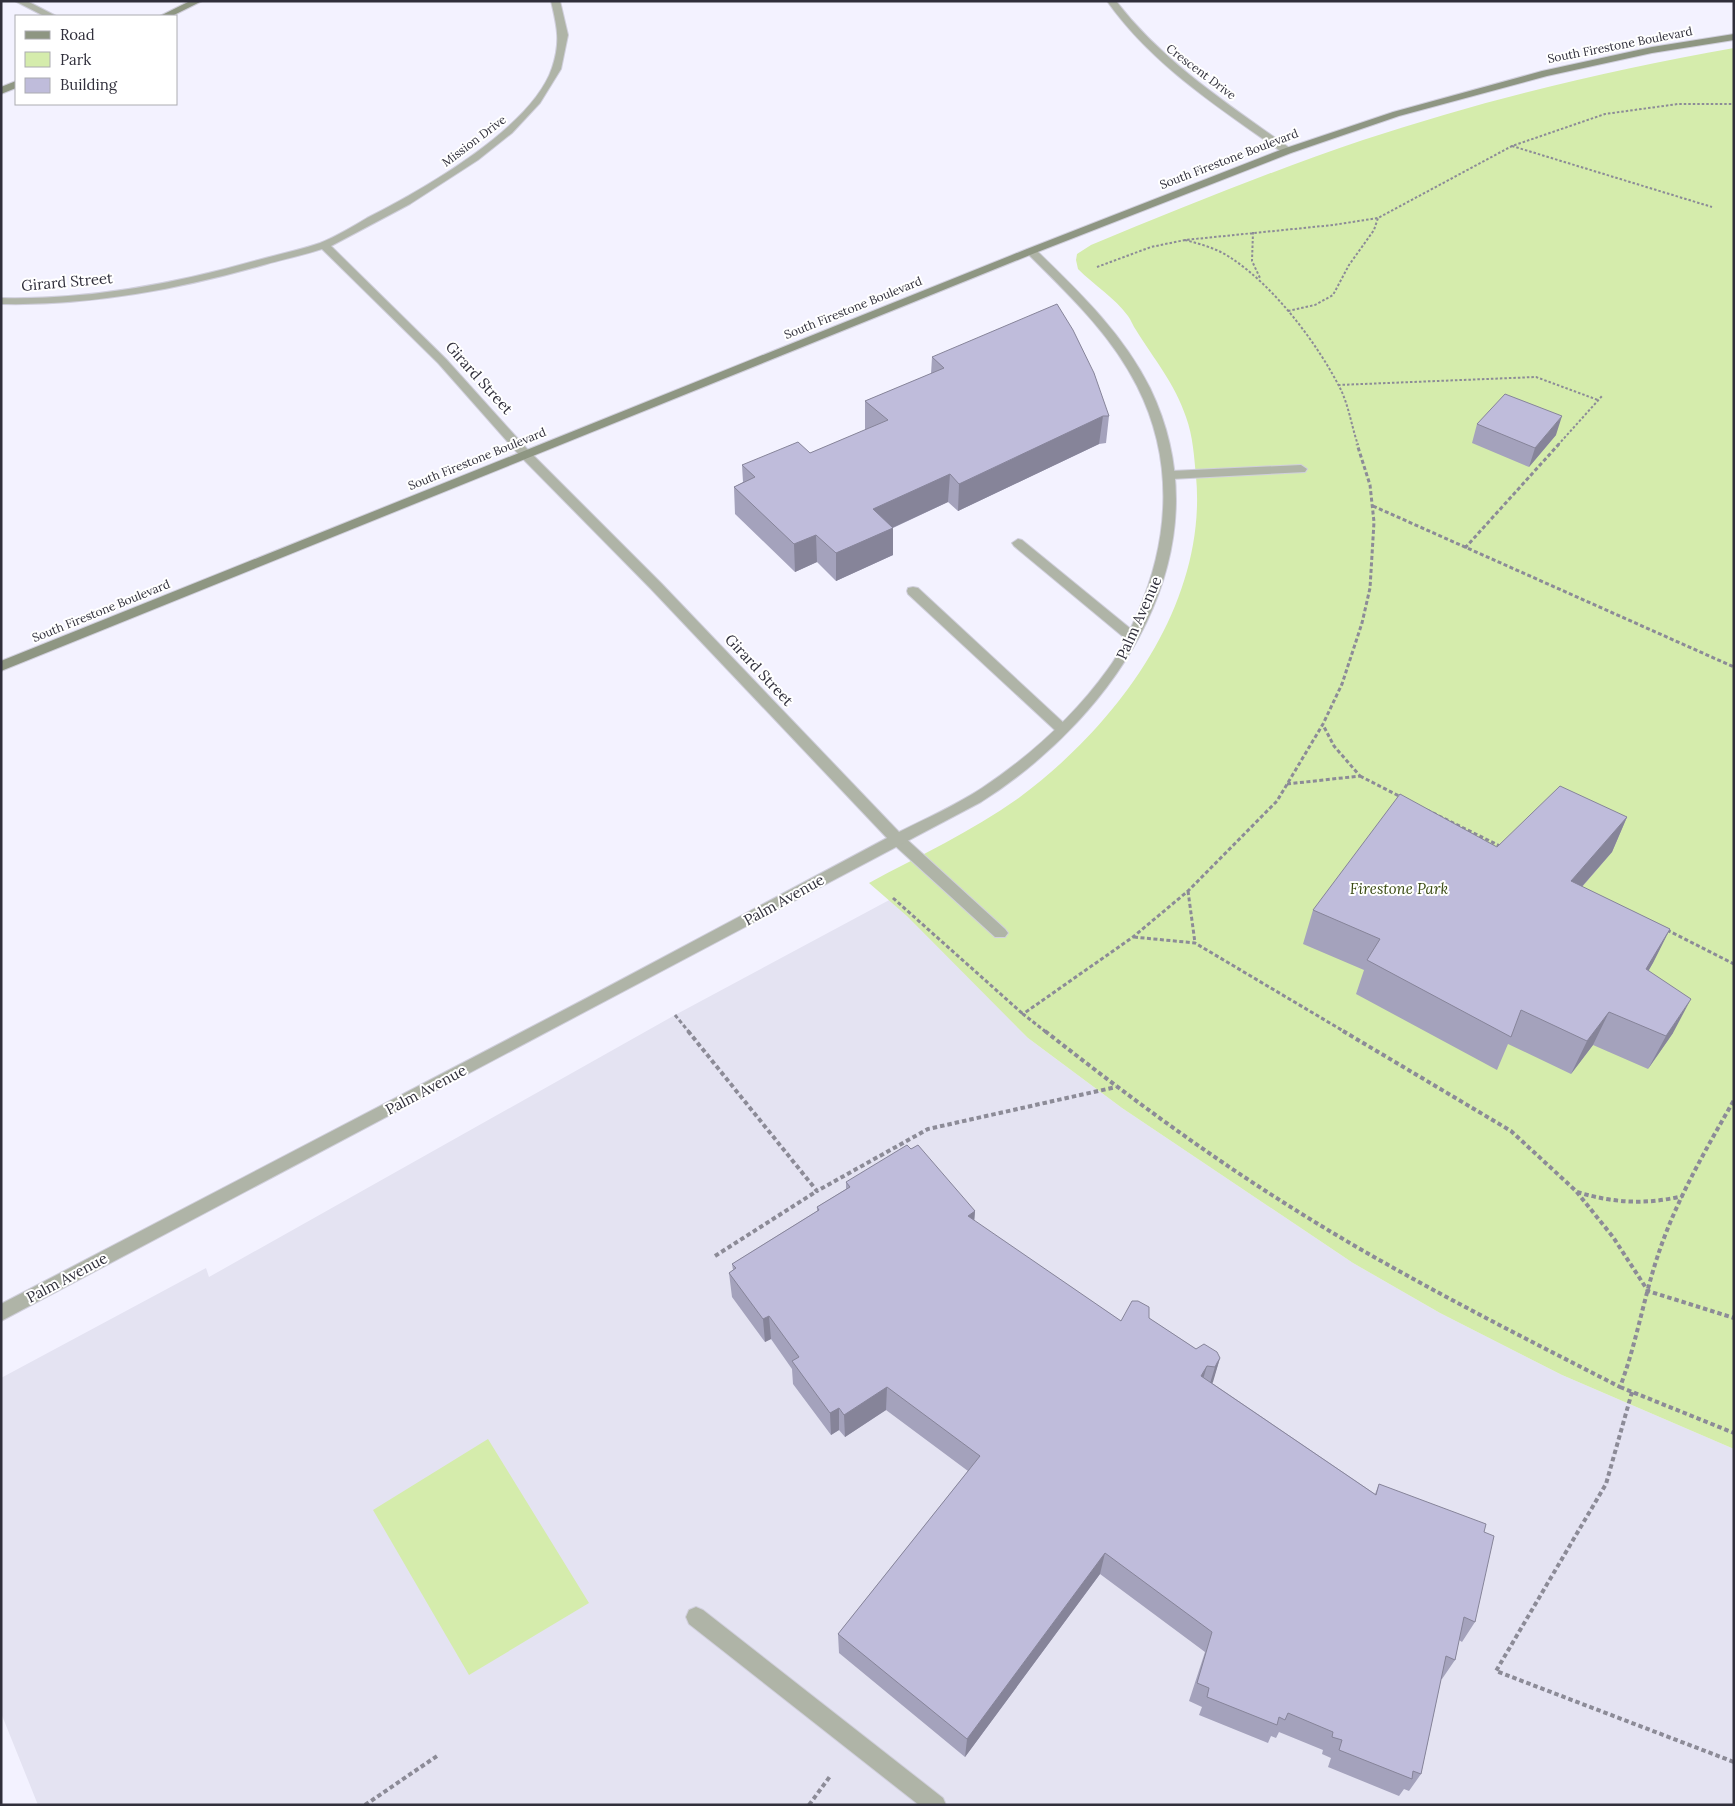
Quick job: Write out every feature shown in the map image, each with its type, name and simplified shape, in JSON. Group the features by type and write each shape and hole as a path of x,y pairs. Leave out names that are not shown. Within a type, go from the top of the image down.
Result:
{"street":[{"path":"19,1 49,15"},
{"path":"167,15 198,1"},
{"name":"Mission Drive","path":"324,244 424,192 469,164 516,126 538,100 556,68 564,39 562,15 555,1"},
{"name":"Crescent Drive","path":"1111,1 1125,22 1167,63 1287,151"},
{"name":"South Firestone Boulevard","path":"1,666 1031,251 1287,151 1404,112 1545,73 1652,50 1734,37"},
{"path":"1,91 15,84"},
{"name":"Girard Street","path":"1,302 72,301 157,288 324,244 442,361 525,454 656,586 897,839 1000,933"},
{"name":"Palm Avenue","path":"1,1313 721,934 897,839 962,807 996,785 1062,729 1098,692 1115,669 1132,638 1160,570 1170,520 1171,475 1162,431 1152,403 1125,354 1096,315 1031,251"},
{"path":"1171,475 1301,469"},
{"path":"1018,543 1132,638"},
{"path":"913,591 1062,729"},
{"path":"696,1617 936,1805"}],"path":[{"path":"1062,281 1151,247 1185,240 1333,225 1378,218 1512,146 1565,126 1605,114 1678,104 1734,104"},
{"path":"1512,146 1712,207"},
{"path":"1288,311 1314,305 1331,297 1339,287 1344,273 1358,250 1378,224 1378,218"},
{"path":"1023,1014 1133,937 1188,891 1277,801 1323,724 1342,684 1366,605 1370,588 1374,531 1373,506 1370,485 1351,418 1338,386 1323,360 1288,311 1253,270 1250,261 1253,232"},
{"path":"1185,240 1202,244 1230,257 1263,282"},
{"path":"1338,386 1536,377 1598,400"},
{"path":"1465,548 1602,396"},
{"path":"1373,506 1734,667"},
{"path":"1323,724 1334,746 1360,776 1403,798"},
{"path":"1287,784 1360,776"},
{"path":"1420,806 1505,849"},
{"path":"1188,891 1195,943"},
{"path":"893,898 1023,1014 1142,1106 1266,1191 1335,1234 1461,1306 1620,1387 1734,1433"},
{"path":"1666,930 1734,964"},
{"path":"1133,937 1195,943 1511,1131 1576,1191 1613,1237 1648,1291 1734,1318"},
{"path":"675,1015 817,1191"},
{"path":"715,1256 817,1191 928,1129 1116,1087"},
{"path":"1620,1387 1627,1369 1648,1291 1682,1196 1700,1159 1734,1100"},
{"path":"1576,1191 1628,1205 1661,1202 1682,1196"},
{"path":"1632,1392 1606,1484 1496,1671 1734,1762"},
{"path":"365,1805 437,1756"}],"shaded area":[{"path":"893,898 1028,1038 1122,1108 1353,1263 1440,1313 1562,1375 1734,1449 1734,1805 38,1805 1,1713 1,1378 206,1268 209,1277 675,1015"}],"green space":[{"name":"Firestone Park","path":"1734,48 1734,1449 1562,1375 1440,1313 1353,1263 1122,1108 1028,1038 907,916 869,883 965,832 1020,797 1091,734 1122,697 1149,657 1171,615 1187,570 1196,524 1196,476 1192,439 1186,417 1170,383 1123,309 1078,269 1077,254 1091,245 1226,190 1294,164 1408,125 1500,99 1593,76"},
{"path":"488,1439 589,1603 469,1675 373,1510"}],"building":[{"path":"1057,304 1073,330 1094,373 1109,416 1103,416 959,484 950,474 873,509 893,528 836,553 816,535 794,544 734,487 755,477 742,465 798,442 810,453 888,420 865,401 944,368 932,357"},
{"path":"1505,394 1562,416 1535,448 1477,424"},
{"path":"1560,786 1627,817 1571,881 1670,929 1646,969 1691,999 1666,1036 1609,1012 1587,1041 1521,1010 1511,1037 1367,960 1380,939 1313,910 1400,794 1497,847"},
{"path":"907,1145 911,1149 918,1145 975,1211 968,1216 1121,1321 1132,1301 1138,1301 1149,1307 1149,1318 1196,1349 1204,1344 1217,1352 1220,1358 1215,1367 1207,1366 1201,1376 1376,1495 1379,1484 1486,1524 1484,1532 1494,1536 1475,1622 1464,1617 1455,1660 1446,1656 1421,1774 1413,1771 1412,1779 1339,1750 1342,1740 1332,1737 1333,1732 1288,1713 1285,1720 1279,1717 1277,1725 1207,1697 1209,1688 1197,1683 1212,1632 1105,1553 967,1739 838,1634 980,1456 887,1387 844,1415 839,1408 830,1413 792,1361 799,1357 769,1316 763,1319 729,1273 736,1268 732,1264 819,1210 817,1207 850,1187 846,1182"}]}
